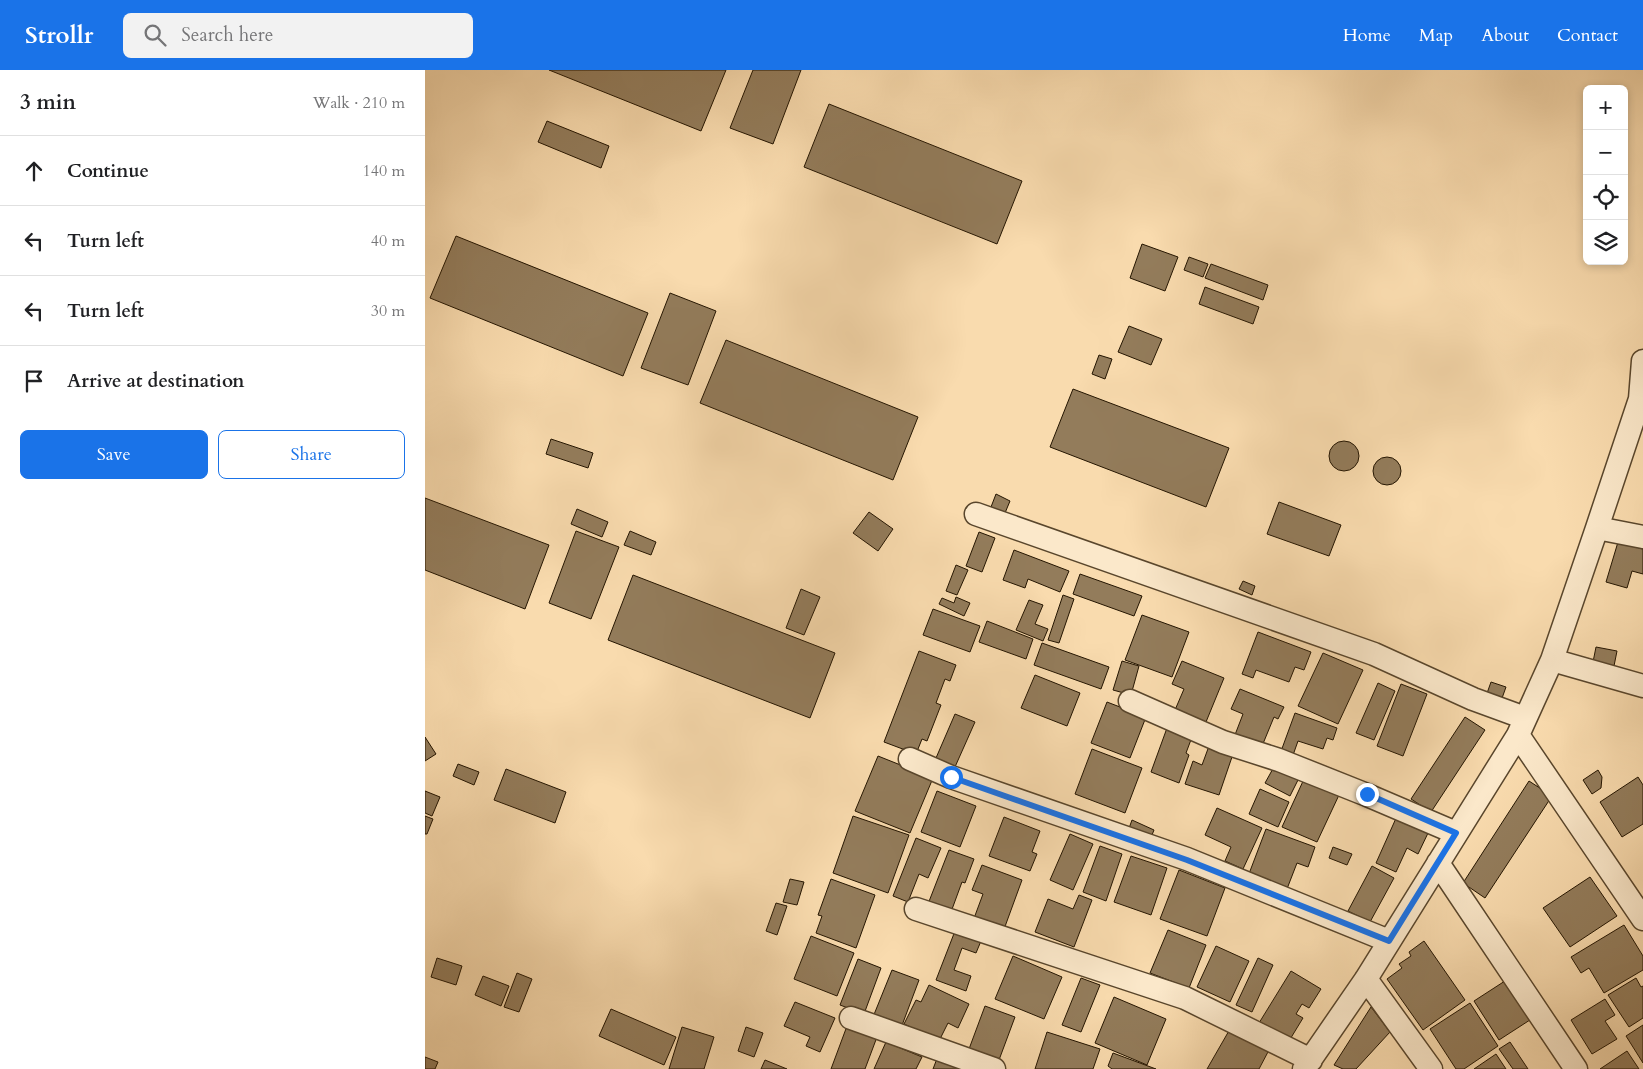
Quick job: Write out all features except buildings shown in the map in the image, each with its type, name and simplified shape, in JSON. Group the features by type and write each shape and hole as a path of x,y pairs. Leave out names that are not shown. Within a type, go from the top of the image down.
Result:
{"street":[{"path":"916,909 1185,998 1308,1064 1366,979 1521,727 1552,660 1640,399 1643,361"},
{"path":"976,514 1374,654 1473,699 1521,727 1643,919"},
{"path":"1597,528 1643,537"},
{"path":"1552,660 1643,686"},
{"path":"1130,701 1223,742 1279,760 1367,794 1456,833"},
{"path":"911,759 951,777 1187,860 1389,941"},
{"path":"1438,863 1576,1069"},
{"path":"1366,979 1431,1069"},
{"path":"851,1018 994,1069"}],"route":[{"path":"951,777 1187,860 1389,941 1456,833 1367,794"}]}
